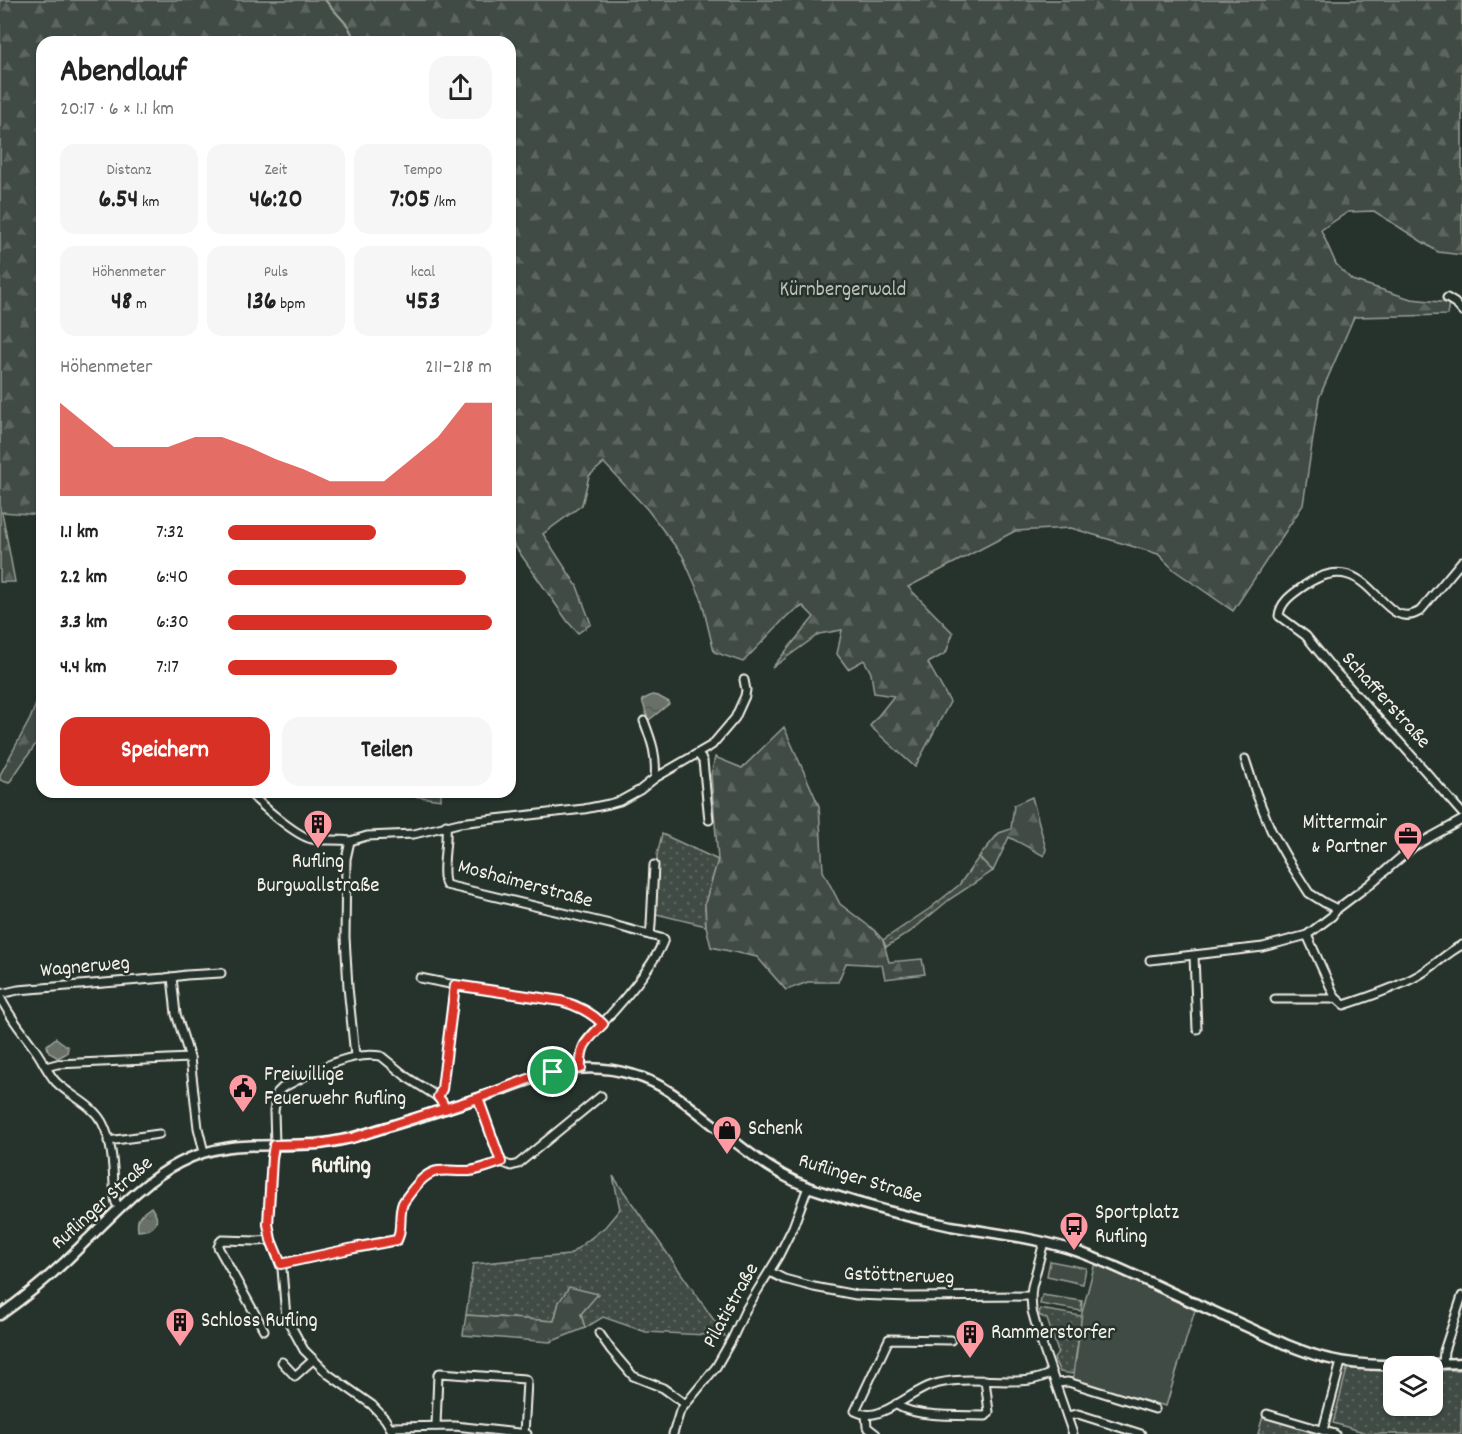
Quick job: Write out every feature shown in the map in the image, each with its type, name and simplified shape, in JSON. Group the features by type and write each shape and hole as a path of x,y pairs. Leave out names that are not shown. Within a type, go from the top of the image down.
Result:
{"street":[{"path":"1447,298 1462,311"},
{"name":"Schafferstraße","path":"1462,561 1420,611 1412,615 1399,615 1365,584 1350,575 1336,572 1320,577 1299,589 1280,606 1279,616 1306,636 1462,813"},
{"path":"256,798 304,837 350,842 367,836 414,834 446,825 609,804 631,795 655,778 706,750 735,718 745,696 744,680"},
{"path":"644,722 655,750 655,778"},
{"path":"698,754 703,761 709,820"},
{"path":"1245,759 1270,830 1288,860 1309,893 1337,909"},
{"path":"1150,960 1276,945 1307,935 1413,847 1462,820"},
{"name":"Moshaimerstraße","path":"446,825 444,878 446,885 650,934"},
{"path":"350,842 346,860 345,937 355,1056"},
{"path":"581,1068 581,1053 585,1044 624,999 661,947 664,939 650,934 654,865"},
{"path":"1307,935 1335,997 1344,1005 1408,981 1462,945"},
{"path":"1194,956 1197,1029"},
{"name":"Wagnerweg","path":"0,996 18,990 221,973"},
{"path":"172,977 176,1014 190,1058 198,1128 204,1152"},
{"path":"420,978 567,1002 594,1016 603,1024"},
{"path":"438,1097 442,1089 455,985"},
{"path":"0,996 12,1020 58,1083 99,1116 103,1123 108,1141 115,1199 120,1207"},
{"path":"1275,999 1332,999 1335,997"},
{"path":"436,1426 438,1374 440,1373 525,1378 527,1381 525,1434 436,1426 392,1430 372,1405 328,1374 299,1344 286,1317 281,1264 268,1232 268,1215 274,1145 274,1111 279,1090 342,1059 355,1056 381,1056 408,1078 438,1097 445,1109"},
{"path":"46,1067 57,1064 190,1058"},
{"name":"Ruflinger Straße","path":"0,1315 42,1283 120,1207 156,1176 204,1152 239,1145 320,1144 340,1141 445,1109 548,1073 596,1068 622,1072 655,1083 677,1096 770,1168 808,1187 931,1221 1044,1242 1071,1250 1101,1261 1303,1351 1341,1362 1383,1365"},
{"path":"281,1264 397,1240 400,1234 401,1210 404,1202 429,1173 474,1170 501,1162 511,1166 518,1164 601,1096"},
{"path":"478,1098 501,1162"},
{"path":"108,1141 159,1134"},
{"name":"Pilatistraße","path":"673,1434 680,1411 716,1367 745,1311 770,1272 794,1227 808,1187"},
{"path":"264,1329 218,1247 222,1240 271,1240"},
{"path":"1044,1242 1031,1296 1032,1311 1073,1434"},
{"name":"Gstöttnerweg","path":"770,1272 784,1279 856,1295 1031,1296"},
{"path":"1443,1364 1444,1351 1462,1296"},
{"path":"599,1333 633,1376 663,1388 685,1404"},
{"path":"951,1340 889,1339 855,1411 866,1415 882,1411 931,1385 953,1381 1028,1380 1052,1373"},
{"path":"282,1362 295,1376 313,1360"},
{"path":"1323,1430 1341,1362"},
{"name":"Ruflinger Straße","path":"1443,1364 1462,1363"},
{"path":"896,1404 903,1409 925,1413 986,1416 989,1412 986,1380"},
{"path":"1056,1383 1068,1382 1155,1409"},
{"path":"1067,1416 1078,1414 1142,1434"},
{"path":"1267,1414 1335,1434"},
{"path":"866,1415 867,1427 876,1434"}],"green space":[{"name":"Kürnbergerwald","path":"0,0 1462,0 1462,255 1438,252 1374,211 1348,212 1321,230 1336,264 1352,280 1411,299 1449,303 1447,315 1354,317 1319,398 1303,505 1233,611 1174,570 1158,554 1071,528 1015,531 908,587 953,633 946,653 928,663 950,702 915,767 870,726 894,696 874,693 871,673 864,660 848,669 837,654 842,630 819,634 772,668 814,617 803,606 788,615 743,662 714,652 701,598 682,555 647,509 604,463 589,476 582,505 543,534 577,586 591,624 578,633 516,548 516,36 36,36 36,515 2,512 15,582 0,582"},
{"path":"36,704 36,744 9,783 0,780 0,775"},
{"path":"784,727 819,806 823,871 840,904 874,930 883,940 889,962 922,959 925,974 885,979 882,965 846,963 838,982 808,982 786,990 757,957 711,947 706,926 705,903 718,860 711,775 715,757 742,768"},
{"path":"1032,797 1046,849 1044,856 1009,837 993,871 979,857 999,833 1011,829 1014,805"},
{"path":"662,834 718,860 705,903 706,926 656,914 657,855"},
{"path":"979,857 993,871 950,899 910,932 886,947 883,940 929,909 959,885"},
{"path":"613,1176 725,1336 646,1332 603,1317 585,1328 581,1314 559,1302 554,1321 466,1315 473,1264 569,1255 605,1227 620,1209"},
{"path":"1050,1261 1086,1268 1083,1284 1047,1276"},
{"path":"1095,1263 1195,1310 1166,1406 1073,1382 1082,1313"},
{"path":"569,1287 598,1294 581,1314 585,1328 550,1342 463,1335 466,1315 554,1321 559,1302"},
{"path":"1042,1295 1082,1301 1081,1311 1040,1304"},
{"path":"1040,1309 1082,1316 1073,1374 1060,1372 1054,1359 1058,1352 1047,1319 1039,1315"},
{"path":"1347,1369 1383,1370 1383,1416 1443,1416 1443,1370 1462,1370 1461,1434 1370,1434 1333,1423"},
{"path":"1263,1416 1312,1431 1309,1434 1258,1434"}],"water":[{"path":"652,695 658,696 669,704 649,720 642,700"},
{"path":"56,1038 68,1047 67,1053 58,1058 47,1048 47,1045"},
{"path":"151,1207 155,1212 155,1224 148,1229 138,1231 140,1217"}],"waterway":[{"path":"325,0 348,26 353,36"},
{"path":"261,798 296,827"}],"place":[{"name":"Rufling Burgwallstraße","path":"318,850"},
{"name":"Mittermair & Partner","path":"1408,862"},
{"name":"Freiwillige Feuerwehr Rufling","path":"243,1114"},
{"name":"Schenk","path":"727,1156"},
{"name":"Sportplatz Rufling","path":"1074,1252"},
{"name":"Schloss Rufling","path":"180,1348"},
{"name":"Rammerstorfer","path":"970,1360"}],"district":[{"name":"Rufling","path":"341,1167"}],"route":[{"path":"553,1072 478,1098 394,1125 352,1138 320,1144 274,1145 268,1232 281,1264 397,1240 400,1234 401,1210 404,1202 429,1173 447,1170 469,1171 501,1162 478,1098 445,1109 442,1102 438,1097 442,1089 455,985 561,1001 597,1018 603,1024 582,1048 581,1068 553,1072"}]}
